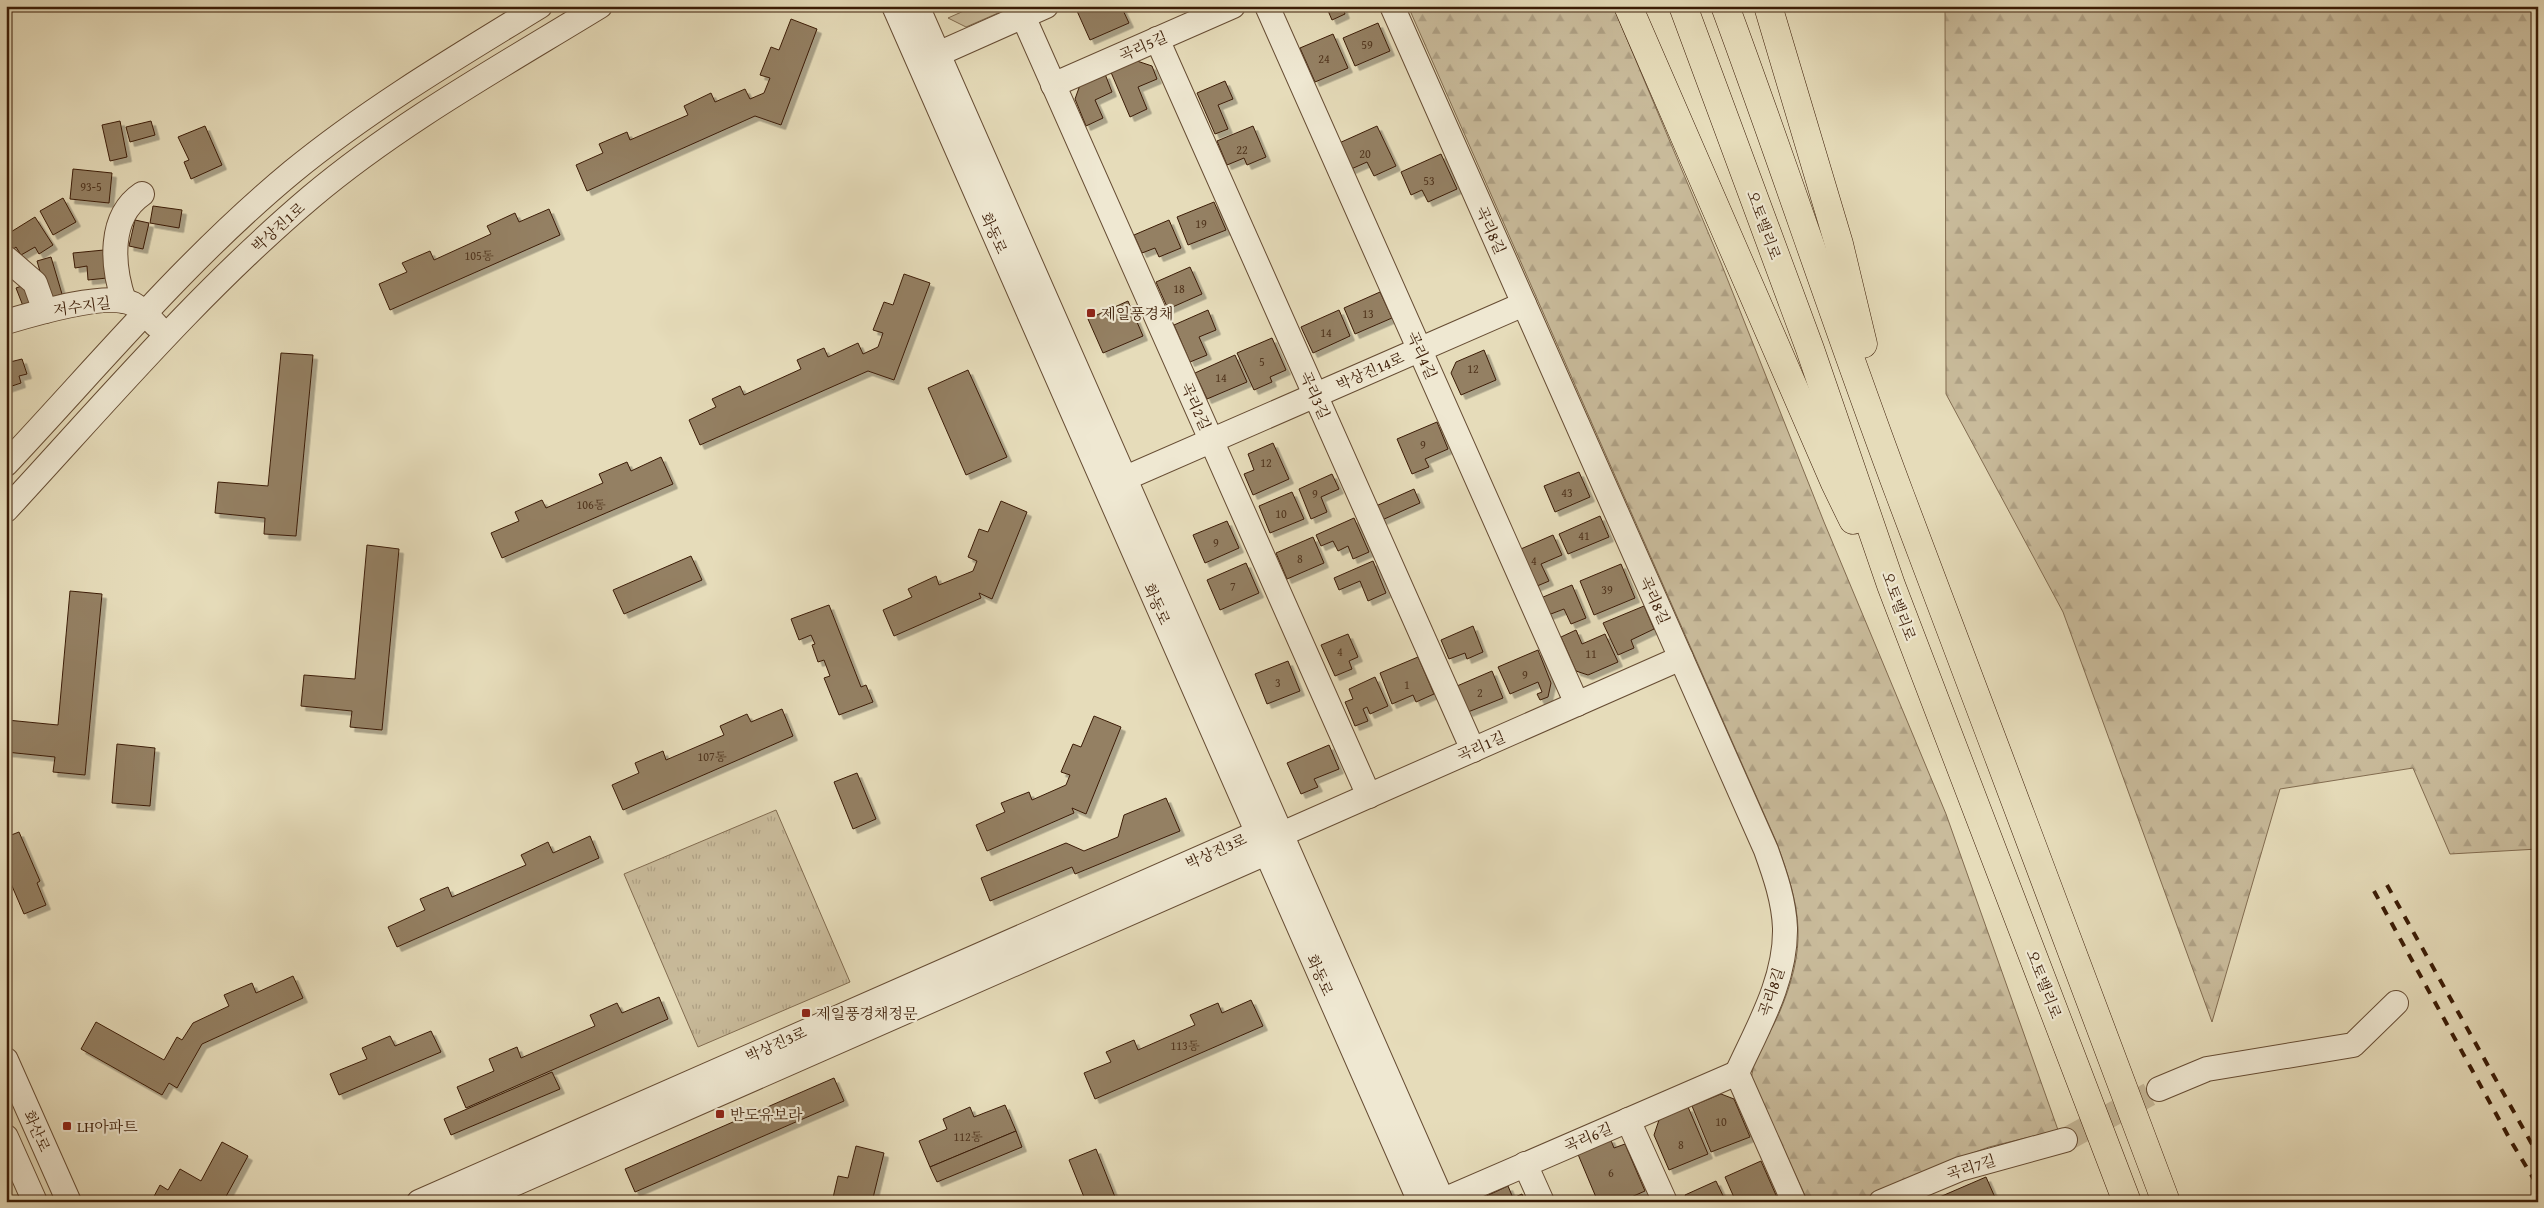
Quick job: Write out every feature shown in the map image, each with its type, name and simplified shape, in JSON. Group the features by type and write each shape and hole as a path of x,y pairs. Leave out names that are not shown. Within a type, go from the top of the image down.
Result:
{"highway":[{"path":"1628,6 1835,483 1910,636"},
{"name":"오토밸리로","path":"1683,6 1810,349 1910,636 2127,1202"},
{"path":"1725,6 1789,180 1900,494 2166,1202"},
{"path":"1768,6 1839,244 1900,494"}],"street":[{"name":"박상진1로","path":"6,464 145,314 223,234 292,173 364,117 540,6"},
{"name":"박상진1로","path":"6,510 244,257 312,196 382,142 600,6"},
{"name":"화동로","path":"894,6 1115,483 1282,834 1436,1201"},
{"name":"화동로","path":"918,6 1262,843 1436,1201"},
{"path":"938,54 1046,6"},
{"name":"곡리5길","path":"1054,86 1233,6"},
{"name":"곡리4길","path":"1267,6 1577,704"},
{"name":"곡리8길","path":"1392,6 1766,850 1782,903 1784,936 1777,980 1765,1014 1737,1073"},
{"name":"곡리2길","path":"1023,16 1369,796"},
{"name":"곡리3길","path":"1158,40 1473,750"},
{"path":"124,301 118,283 116,242 125,208 142,194"},
{"name":"저수지길","path":"6,258 35,283 44,311"},
{"name":"저수지길","path":"6,322 44,311 105,301 124,301 133,304 168,336"},
{"name":"박상진14로","path":"1115,483 1524,304"},
{"name":"곡리1길","path":"1282,834 1681,658"},
{"name":"박상진3로","path":"473,1202 1282,834"},
{"name":"박상진3로","path":"419,1202 1262,843"},
{"path":"2159,1089 2207,1069 2353,1045 2396,1003"},
{"name":"화산로","path":"6,1060 69,1202"},
{"path":"1737,1073 1794,1202"},
{"name":"곡리6길","path":"1436,1201 1737,1073"},
{"path":"1628,1120 1665,1202"},
{"name":"화산로","path":"6,1137 35,1202"},
{"name":"곡리7길","path":"1881,1202 1960,1168 2065,1140"},
{"path":"1525,1164 1542,1202"}],"green space":[{"path":"975,6 1014,6 966,27 948,18"},
{"path":"1408,6 1613,6 1721,263 1824,522 1946,814 2058,1130 1989,1147 1956,1159 1860,1202 1808,1202 1751,1079 1756,1056 1776,1021 1788,991 1794,969 1798,928 1796,909 1785,866 1776,841"},
{"path":"1945,6 2538,6 2538,849 2450,854 2413,768 2280,789 2212,1022 2063,612 1946,394"},
{"path":"776,810 850,982 698,1047 624,874"}],"building":[{"path":"1089,6 1121,6 1129,23 1090,40 1077,11"},
{"path":"1326,6 1342,6 1345,14 1332,20"},
{"path":"791,19 817,29 781,125 755,116 587,191 576,165 603,153 599,144 627,132 630,140 688,115 684,106 711,93 715,102 745,89 750,99 764,93 770,78 760,75 771,47 779,50"},
{"path":"1378,23 1390,51 1355,66 1343,38"},
{"path":"1333,34 1348,68 1315,82 1300,48"},
{"path":"1134,60 1152,66 1157,79 1138,87 1147,109 1130,117 1110,70"},
{"path":"1105,74 1112,92 1095,100 1103,118 1086,126 1075,99 1080,85"},
{"path":"1225,81 1233,99 1218,105 1228,129 1215,134 1197,93"},
{"path":"120,121 127,157 110,161 102,125"},
{"path":"151,121 155,135 130,142 126,127"},
{"path":"205,126 222,165 191,179 184,162 189,160 178,137"},
{"path":"1253,126 1266,157 1247,165 1244,158 1227,165 1217,141"},
{"path":"1377,126 1396,166 1374,176 1367,162 1349,170 1337,144"},
{"path":"1441,154 1457,189 1428,202 1422,190 1411,195 1401,172"},
{"path":"73,169 112,173 109,203 70,199"},
{"path":"63,198 76,222 53,235 40,211"},
{"path":"1214,202 1226,230 1188,245 1177,217"},
{"path":"153,206 182,210 179,228 150,223"},
{"path":"549,209 560,235 390,310 379,284 407,272 402,263 430,251 434,260 491,234 487,226 515,213 519,222"},
{"path":"35,217 53,245 39,254 35,247 21,255 16,247 11,251 6,244 6,235"},
{"path":"135,220 149,223 143,249 129,246"},
{"path":"1169,220 1181,248 1159,257 1155,248 1142,253 1134,235"},
{"path":"104,250 107,278 88,280 87,266 75,268 73,253"},
{"path":"51,257 62,294 48,299 37,261"},
{"path":"1190,267 1202,294 1168,309 1156,282"},
{"path":"904,274 930,283 894,380 868,371 700,445 689,420 716,407 712,399 740,386 744,395 801,369 797,360 824,348 828,357 858,343 863,354 878,347 883,333 873,330 884,302 893,305"},
{"path":"30,283 36,301 23,306 16,288"},
{"path":"1380,292 1392,318 1355,334 1344,308"},
{"path":"1128,301 1143,336 1103,353 1088,319"},
{"path":"1208,310 1216,330 1199,337 1207,355 1190,362 1174,325"},
{"path":"1339,310 1350,336 1313,353 1301,327"},
{"path":"1272,338 1286,370 1270,377 1272,382 1254,390 1237,353"},
{"path":"1484,350 1496,380 1461,395 1451,373 1456,362"},
{"path":"281,353 313,355 296,536 264,534 265,518 215,513 218,482 268,486"},
{"path":"1235,355 1247,382 1207,399 1195,373"},
{"path":"22,359 27,374 19,376 21,383 6,388 6,363"},
{"path":"968,370 1007,457 966,475 928,388"},
{"path":"1437,422 1448,449 1425,459 1429,467 1412,474 1397,439"},
{"path":"1273,443 1289,479 1253,495 1244,474 1254,470 1248,454"},
{"path":"661,457 673,484 502,558 491,533 519,521 515,512 542,500 546,508 603,483 599,474 627,462 631,471"},
{"path":"1579,472 1590,497 1555,512 1544,486"},
{"path":"1332,474 1339,489 1321,497 1327,512 1311,519 1299,489"},
{"path":"1414,489 1420,503 1382,520 1376,506"},
{"path":"1292,492 1304,519 1270,533 1259,506"},
{"path":"1001,501 1027,512 992,599 979,593 981,598 894,636 883,610 912,597 908,589 936,576 939,585 973,571 977,561 968,557 979,529 988,532"},
{"path":"1600,516 1609,537 1568,554 1559,534"},
{"path":"1354,518 1369,552 1353,559 1348,546 1338,551 1333,541 1321,546 1316,535"},
{"path":"1227,521 1239,548 1205,563 1193,535"},
{"path":"1553,535 1562,555 1541,564 1549,581 1530,589 1514,552"},
{"path":"1313,537 1324,563 1287,579 1276,553"},
{"path":"367,545 399,549 382,730 350,727 352,711 301,706 304,675 355,679"},
{"path":"691,556 702,580 624,614 613,590"},
{"path":"1373,561 1386,593 1368,601 1360,581 1339,590 1334,578"},
{"path":"1246,563 1259,593 1220,610 1207,580"},
{"path":"1621,564 1635,598 1594,615 1580,581"},
{"path":"1572,585 1586,618 1571,624 1564,609 1543,617 1536,600"},
{"path":"70,591 102,594 85,775 53,772 55,757 6,752 7,720 58,725"},
{"path":"829,605 861,687 866,685 873,702 839,715 824,678 830,676 824,660 818,662 812,645 815,644 811,635 799,640 791,619"},
{"path":"1644,606 1654,629 1631,640 1634,648 1618,655 1603,623"},
{"path":"1473,626 1483,652 1467,659 1465,653 1449,659 1441,640"},
{"path":"1576,630 1582,644 1605,634 1618,662 1588,675 1576,671 1561,637"},
{"path":"1348,634 1358,657 1349,661 1352,669 1335,676 1321,645"},
{"path":"1538,650 1551,683 1548,697 1540,700 1537,694 1542,692 1538,682 1510,694 1498,667"},
{"path":"1418,657 1434,694 1416,702 1413,695 1392,704 1380,673"},
{"path":"1288,661 1300,691 1267,704 1255,674"},
{"path":"1492,671 1503,698 1468,712 1457,686"},
{"path":"1375,677 1388,706 1370,714 1367,707 1363,709 1368,721 1355,726 1345,702 1353,699 1349,689"},
{"path":"782,709 793,736 623,810 612,785 639,773 635,763 663,751 666,760 724,735 720,726 747,714 751,722"},
{"path":"1094,716 1121,727 1086,814 1072,808 1074,813 987,851 976,825 1005,812 1001,803 1029,792 1032,800 1066,785 1070,775 1061,772 1073,744 1081,747"},
{"path":"117,744 155,748 150,806 112,803"},
{"path":"1329,745 1339,769 1314,779 1318,787 1301,794 1287,763"},
{"path":"857,773 876,819 853,829 834,782"},
{"path":"1166,798 1180,831 1075,874 1072,867 990,901 981,878 1066,843 1084,851 1118,837 1124,815"},
{"path":"19,832 40,881 37,883 46,905 24,914 6,872 6,837"},
{"path":"590,836 599,858 397,947 388,927 425,910 420,899 448,887 452,897 526,865 521,855 548,842 553,853"},
{"path":"293,976 303,998 202,1044 177,1088 169,1083 162,1095 81,1049 96,1022 164,1060 177,1037 182,1040 193,1023 229,1006 224,995 252,983 256,993"},
{"path":"659,997 668,1019 466,1108 457,1087 494,1071 489,1059 517,1047 521,1058 595,1026 590,1015 617,1003 622,1013"},
{"path":"1251,1000 1263,1026 1095,1099 1084,1073 1111,1062 1106,1052 1134,1040 1138,1050 1195,1025 1190,1015 1218,1003 1222,1013"},
{"path":"431,1031 441,1052 339,1095 330,1074 367,1059 362,1048 390,1036 395,1046"},
{"path":"552,1072 560,1089 451,1135 444,1119"},
{"path":"834,1078 844,1101 635,1192 625,1169"},
{"path":"1721,1094 1734,1099 1750,1137 1711,1152 1692,1106"},
{"path":"1005,1105 1016,1131 930,1167 919,1141 947,1129 943,1119 970,1107 974,1117"},
{"path":"1688,1107 1708,1154 1669,1170 1654,1135 1659,1120"},
{"path":"1016,1131 1022,1147 937,1182 930,1167"},
{"path":"1610,1138 1614,1148 1625,1144 1645,1191 1620,1202 1598,1202 1577,1152"},
{"path":"222,1142 248,1156 223,1202 151,1202 160,1185 168,1190 180,1169 201,1181"},
{"path":"856,1146 884,1153 872,1202 832,1202 838,1176 848,1178"},
{"path":"1096,1149 1117,1202 1086,1202 1069,1160"},
{"path":"1761,1161 1779,1202 1736,1202 1725,1177"},
{"path":"1986,1177 1997,1202 1928,1202"},
{"path":"1716,1181 1726,1202 1688,1202 1685,1195"},
{"path":"1508,1186 1513,1198 1522,1194 1525,1202 1484,1202 1482,1198"}],"tunnel":[{"path":"2065,1140 2159,1089"}],"railway":[{"path":"2387,885 2538,1155"},
{"path":"2374,891 2512,1143 2538,1186"}],"place":[{"name":"제일풍경채","path":"1091,313"},
{"name":"제일풍경채정문","path":"806,1013"},
{"name":"반도유보라","path":"720,1114"},
{"name":"LH아파트","path":"67,1126"}]}
